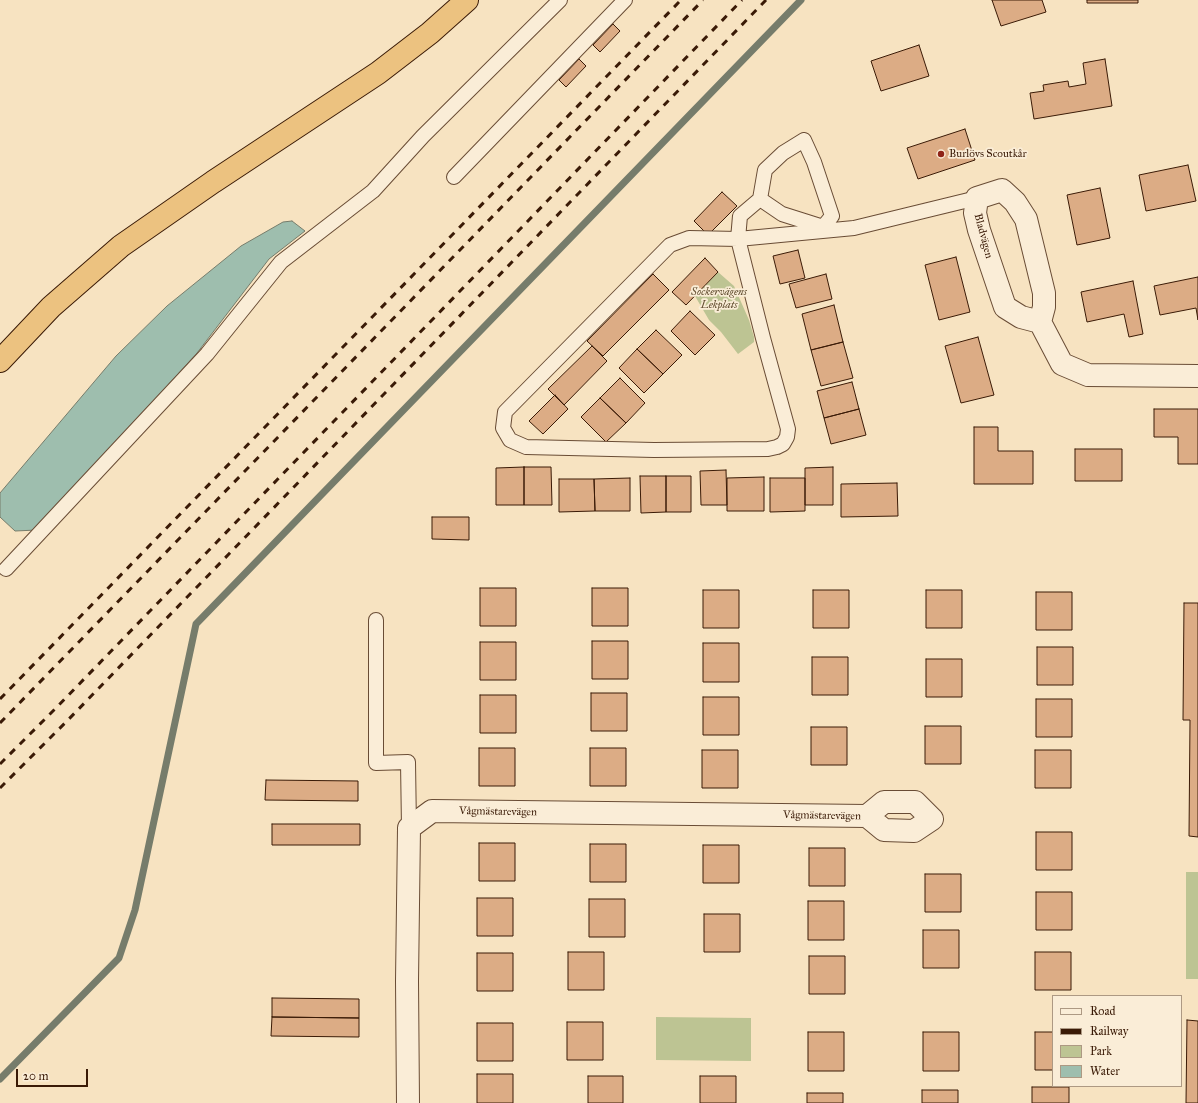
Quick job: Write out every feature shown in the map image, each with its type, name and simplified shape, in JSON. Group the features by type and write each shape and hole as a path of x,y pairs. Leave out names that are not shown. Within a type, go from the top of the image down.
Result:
{"highway":[{"path":"0,361 51,307 121,246 213,182 378,73 430,33 467,0"}],"street":[{"name":"Bladvägen","path":"1002,190 1014,202 1026,219 1044,293 1044,307 1040,322 1021,317 1005,307 979,230 975,213 977,198 1002,190"},
{"path":"1040,322 1062,364 1088,375 1198,376"},
{"name":"Vågmästarevägen","path":"408,828 432,811 867,816"},
{"path":"408,828 408,1103"}],"lane":[{"path":"6,569 207,354 281,262 373,191 423,136 560,0"},
{"path":"454,177 625,0"},
{"path":"760,199 782,214 823,227 832,216 814,162 804,140 783,153 764,170 760,199 740,216 738,239 788,429 787,437 783,444 777,448 768,449 654,450 526,447 510,440 503,428 505,412 670,245 690,238 738,239 854,228 977,198"},
{"path":"376,620 376,763 408,762 408,828"}],"green space":[{"name":"Sockervägens Lekplats","path":"718,272 734,286 749,320 754,337 754,342 738,354 721,332 709,320 695,296"},
{"path":"1186,872 1198,872 1198,979 1186,979"},
{"path":"656,1017 751,1018 751,1061 656,1060"}],"water":[{"path":"292,221 305,231 269,259 197,353 37,530 15,531 0,517 0,493 116,356 167,306 241,246 283,222"}],"building":[{"path":"992,0 1042,0 1046,12 1001,26"},
{"path":"1087,0 1138,0 1138,3 1087,3"},
{"path":"613,24 620,31 600,52 593,45"},
{"path":"919,45 929,76 881,91 871,61"},
{"path":"579,59 586,66 566,87 559,80"},
{"path":"1105,59 1112,106 1034,119 1030,93 1044,91 1043,85 1068,81 1069,87 1086,84 1083,63"},
{"name":"Burlövs Scoutkår","path":"965,129 975,160 918,179 907,148"},
{"path":"1188,165 1196,201 1146,211 1139,175"},
{"path":"1100,188 1110,238 1077,245 1067,195"},
{"path":"722,192 737,206 708,235 694,221"},
{"path":"798,250 805,278 780,284 773,256"},
{"path":"956,257 970,312 939,320 925,265"},
{"path":"705,258 718,272 686,305 672,292"},
{"path":"653,274 669,290 603,356 587,341"},
{"path":"826,274 832,299 796,308 789,284"},
{"path":"1198,277 1198,320 1196,308 1160,315 1154,286"},
{"path":"1133,281 1143,334 1129,337 1124,314 1087,322 1081,292"},
{"path":"834,305 843,342 811,350 802,314"},
{"path":"690,311 715,335 695,355 671,331"},
{"path":"656,330 682,355 663,374 637,349"},
{"path":"978,337 994,395 961,403 945,346"},
{"path":"843,342 853,378 821,386 811,350"},
{"path":"592,346 607,361 564,405 548,389"},
{"path":"637,349 663,374 644,393 619,368"},
{"path":"620,378 645,403 626,423 600,398"},
{"path":"852,382 859,409 824,418 817,391"},
{"path":"555,395 568,409 543,434 529,421"},
{"path":"600,398 626,423 606,442 581,417"},
{"path":"859,409 866,435 831,444 824,418"},
{"path":"1154,409 1198,409 1198,464 1178,464 1178,437 1154,437"},
{"path":"974,427 998,427 998,451 1033,451 1033,484 974,484"},
{"path":"1075,449 1122,449 1122,481 1075,481"},
{"path":"524,467 551,467 552,505 524,505"},
{"path":"524,467 524,505 496,505 496,468"},
{"path":"833,467 833,505 805,505 805,468"},
{"path":"726,470 727,505 701,505 700,471"},
{"path":"640,476 666,476 666,512 641,513"},
{"path":"666,476 691,476 691,512 666,512"},
{"path":"764,477 764,511 727,511 727,478"},
{"path":"630,478 630,511 595,511 594,479"},
{"path":"770,478 805,478 805,511 770,512"},
{"path":"559,479 594,479 595,511 559,512"},
{"path":"897,483 898,516 841,517 841,484"},
{"path":"432,517 469,517 469,540 432,539"},
{"path":"480,588 516,588 516,626 480,626"},
{"path":"592,588 628,588 628,626 592,626"},
{"path":"703,590 739,590 739,628 703,628"},
{"path":"813,590 849,590 849,628 813,628"},
{"path":"926,590 962,590 962,628 926,628"},
{"path":"1036,592 1072,592 1072,630 1036,630"},
{"path":"1184,603 1198,603 1198,837 1189,836 1190,720 1183,720"},
{"path":"592,641 628,641 628,679 592,679"},
{"path":"480,642 516,642 516,680 480,680"},
{"path":"703,643 739,643 739,682 703,682"},
{"path":"1037,647 1073,647 1073,685 1037,685"},
{"path":"812,657 848,657 848,695 812,695"},
{"path":"926,659 962,659 962,697 926,697"},
{"path":"591,693 627,693 627,731 591,731"},
{"path":"480,695 516,695 516,733 480,733"},
{"path":"703,697 739,697 739,735 703,735"},
{"path":"1036,699 1072,699 1072,737 1036,737"},
{"path":"925,726 961,726 961,764 925,764"},
{"path":"811,727 847,727 847,765 811,765"},
{"path":"479,748 515,748 515,786 479,786"},
{"path":"590,748 626,748 626,786 590,786"},
{"path":"702,750 738,750 738,788 702,788"},
{"path":"1035,750 1071,750 1071,788 1035,788"},
{"path":"266,780 358,781 358,801 265,800"},
{"path":"272,824 360,824 360,845 272,845"},
{"path":"1036,832 1072,832 1072,870 1036,870"},
{"path":"479,843 515,843 515,881 479,881"},
{"path":"590,844 626,844 626,882 590,882"},
{"path":"703,845 739,845 739,883 703,883"},
{"path":"809,848 845,848 845,886 809,886"},
{"path":"925,874 961,874 961,912 925,912"},
{"path":"1036,892 1072,892 1072,930 1036,930"},
{"path":"477,898 513,898 513,936 477,936"},
{"path":"589,899 625,899 625,937 589,937"},
{"path":"808,901 844,901 844,940 808,940"},
{"path":"704,914 740,914 740,952 704,952"},
{"path":"923,930 959,930 959,968 923,968"},
{"path":"568,952 604,952 604,990 568,990"},
{"path":"1035,952 1071,952 1071,990 1035,990"},
{"path":"477,953 513,953 513,991 477,991"},
{"path":"809,956 845,956 845,994 809,994"},
{"path":"272,998 359,999 359,1018 272,1017"},
{"path":"272,1017 359,1018 359,1037 271,1036"},
{"path":"1187,1020 1198,1021 1198,1103 1186,1103"},
{"path":"567,1022 603,1022 603,1060 567,1060"},
{"path":"477,1023 513,1023 513,1061 477,1061"},
{"path":"808,1032 844,1032 844,1071 808,1071"},
{"path":"923,1032 959,1032 959,1071 923,1071"},
{"path":"1035,1032 1052,1032 1052,1070 1035,1070"},
{"path":"477,1074 513,1074 513,1103 477,1103"},
{"path":"588,1076 623,1076 623,1103 588,1103"},
{"path":"700,1076 736,1076 736,1103 700,1103"},
{"path":"1032,1087 1069,1087 1069,1103 1032,1103"},
{"path":"922,1090 958,1090 958,1103 922,1103"},
{"path":"807,1093 843,1093 843,1103 807,1103"}],"waterway":[{"path":"0,1079 119,958 135,910 196,624 801,0"}],"railway":[{"path":"0,699 681,0"},
{"path":"0,723 703,0"},
{"path":"0,764 742,0"},
{"path":"0,788 67,721 766,0"}],"place":[{"name":"Burlövs Scoutkår","path":"941,154"}]}
